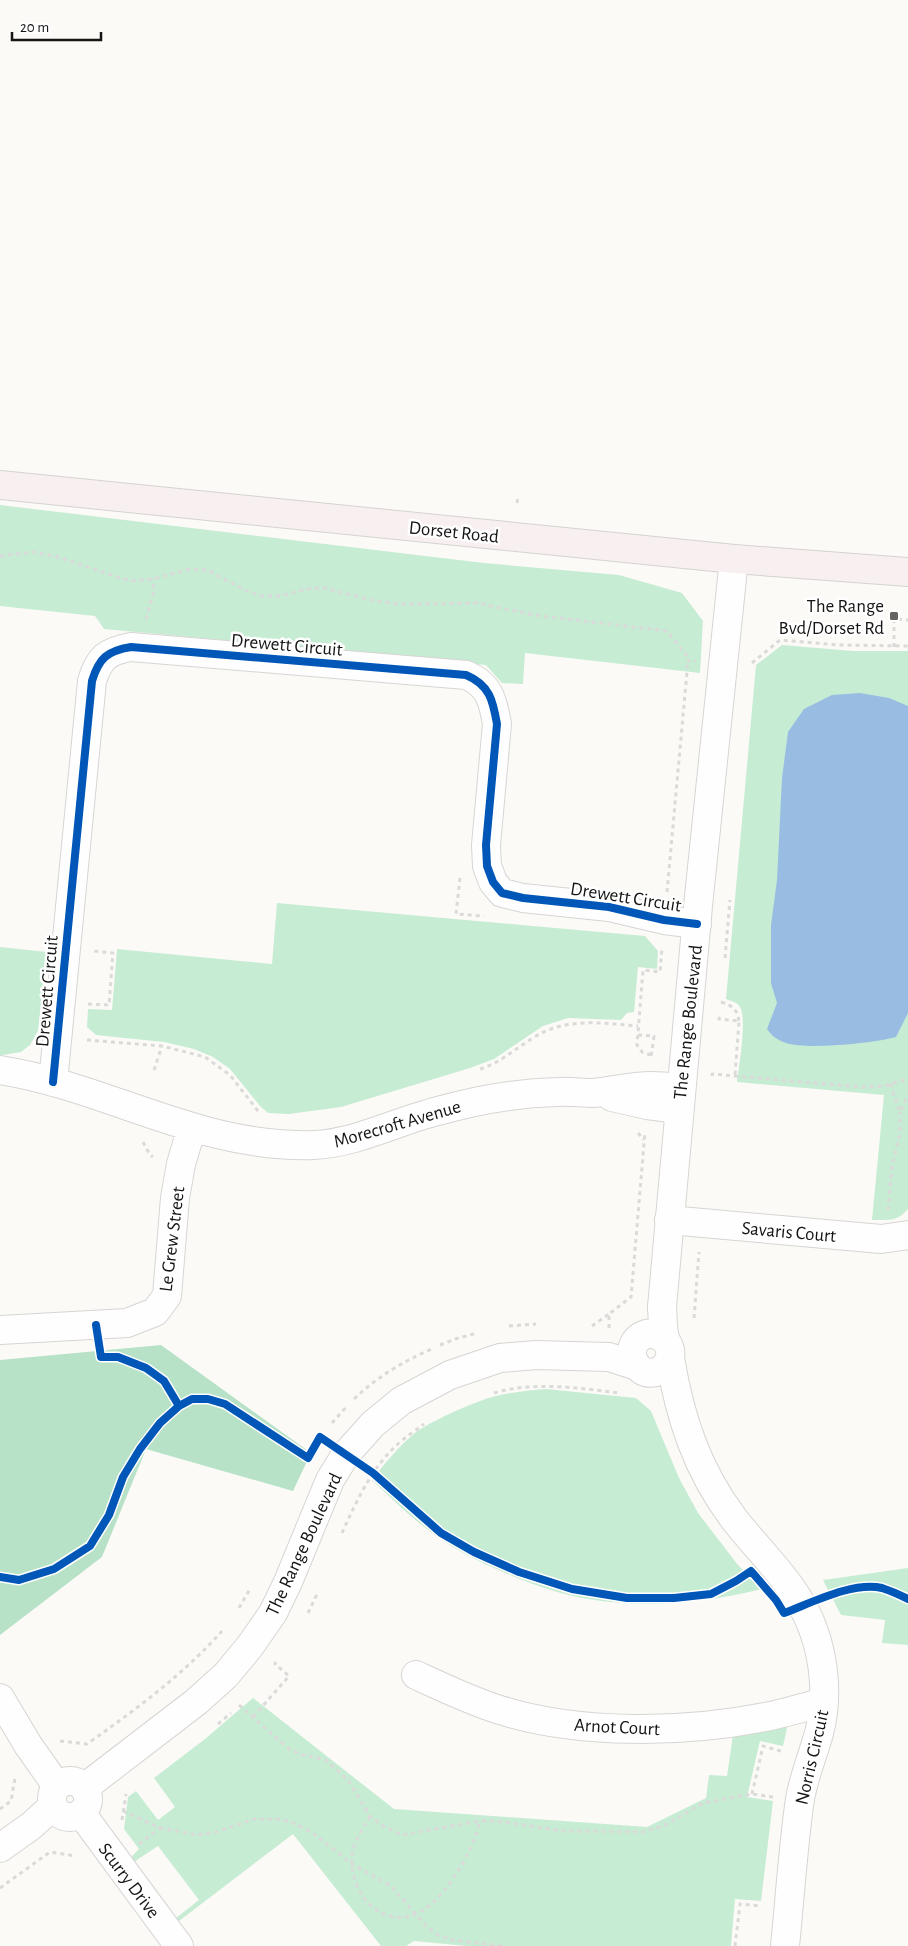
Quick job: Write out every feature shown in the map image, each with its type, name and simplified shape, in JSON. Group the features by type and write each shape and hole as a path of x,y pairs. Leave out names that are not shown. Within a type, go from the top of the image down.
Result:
{"main road":[{"name":"Dorset Road","path":"0,485 734,559 908,572"}],"street":[{"name":"The Range Boulevard","path":"83,1800 226,1675 250,1646 272,1613 284,1590 330,1480 346,1454 373,1424 401,1401 450,1375 500,1358 536,1354 609,1356 648,1352 662,1307 680,1099 722,663 734,559"},
{"name":"Drewett Circuit","path":"53,1082 92,681 96,667 104,658 116,650 131,647 457,674 466,675 478,680 486,689 494,704 497,724 486,845 487,866 492,882 502,893 523,898 609,907 662,922 698,915"},
{"name":"Morecroft Avenue","path":"0,1070 53,1082 215,1135 249,1142 281,1144 316,1145 348,1140 435,1111 490,1097 558,1091 680,1099"},
{"name":"Le Grew Street","path":"0,1330 127,1323 155,1312 166,1296 175,1198 181,1164 192,1127"},
{"name":"Savaris Court","path":"669,1220 896,1237"},
{"name":"Norris Circuit","path":"648,1352 677,1398 697,1460 733,1518 804,1606 814,1629 821,1655 824,1702 819,1732 800,1798 785,1946"},
{"name":"Arnot Court","path":"416,1675 502,1711 546,1721 599,1727 653,1729 703,1726 765,1717 824,1702"},
{"path":"0,1698 55,1796"},
{"path":"0,1848 31,1826 67,1781 73,1781 83,1800"},
{"name":"Scurry Drive","path":"83,1800 179,1946"}],"path":[{"path":"517,503 518,497"},
{"path":"0,556 34,552 58,557 134,581 152,579 190,569 207,570 240,588 262,596 281,596 306,589 324,588 371,600 399,604 477,602 534,615 668,631 688,657 688,661 662,922 660,972 642,970 637,1045 642,1052 651,1054"},
{"path":"894,647 894,619 908,620"},
{"path":"688,661 722,663 751,668 752,662 780,640 839,645 908,646"},
{"path":"460,874 456,914 485,916"},
{"path":"724,963 731,894"},
{"path":"662,922 662,949"},
{"path":"86,1004 109,1005 113,953 90,951"},
{"path":"722,992 719,1019 739,1022"},
{"path":"721,1002 732,1005 737,1011 739,1022 734,1076"},
{"path":"475,1071 501,1060 536,1036 556,1026 582,1022 638,1026"},
{"path":"608,1391 610,1314 631,1297 654,1036 638,1035"},
{"path":"58,1037 162,1046 205,1056 230,1075 258,1112 264,1115"},
{"path":"154,1070 162,1046"},
{"path":"712,1083 712,1074 862,1087 890,1084 908,1079"},
{"path":"890,1084 900,1112 900,1133 892,1168 896,1237"},
{"path":"900,1112 908,1095"},
{"path":"694,1327 701,1223"},
{"path":"488,1395 532,1387 627,1393"},
{"path":"340,1537 357,1499 373,1473 399,1443 425,1423"},
{"path":"346,1454 381,1479"},
{"path":"236,1613 253,1584"},
{"path":"304,1619 320,1587"},
{"path":"0,1809 11,1801 16,1769 11,1759 28,1745 46,1732 52,1740 87,1744 172,1680 205,1650 225,1628"},
{"path":"253,1717 289,1676 275,1664 281,1656"},
{"path":"216,1726 244,1700"},
{"path":"239,1705 294,1751 326,1760 348,1780 370,1816 383,1826 402,1835 480,1821 514,1822 563,1831 644,1832 667,1824 703,1803 752,1794 776,1798"},
{"path":"120,1829 124,1795 132,1789"},
{"path":"123,1811 160,1828 198,1835 216,1832 254,1819 280,1819 296,1824 314,1834 352,1864 392,1886 416,1914 438,1935 452,1940 503,1946"},
{"path":"370,1816 353,1850 352,1864 358,1888 368,1904 380,1913 396,1917 408,1917 416,1914 427,1907 447,1887 472,1847 480,1821"},
{"path":"735,1946 740,1904 765,1907"}],"green space":[{"path":"0,505 484,563 619,575 682,593 703,621 700,673 525,653 523,684 502,683 486,665 104,629 95,616 0,606"},
{"path":"782,645 853,651 908,651 908,1209 900,1216 892,1219 872,1220 884,1095 737,1082 742,1043 742,1013 737,1004 726,999 756,665"},
{"path":"277,903 645,936 658,951 657,969 638,967 634,1012 627,1013 621,1020 568,1018 543,1026 494,1059 470,1068 341,1107 289,1114 268,1113 230,1069 213,1057 194,1049 164,1042 96,1035 87,1027 88,1009 112,1010 117,949 272,964"},
{"path":"0,947 47,952 38,1031 30,1045 21,1052 3,1055 0,1055"},
{"path":"161,1345 311,1453 293,1491 146,1449 102,1557 0,1635 0,1360"},
{"path":"546,1389 636,1398 651,1411 679,1478 698,1513 738,1565 762,1589 692,1601 645,1604 597,1600 556,1592 505,1573 452,1546 402,1509 372,1480 404,1443 416,1432 433,1422 491,1397"},
{"path":"908,1568 908,1645 882,1643 885,1620 841,1615 823,1580"},
{"path":"253,1698 394,1809 647,1827 706,1798 709,1775 727,1776 733,1735 788,1724 783,1746 760,1741 747,1797 773,1801 761,1901 735,1899 731,1946 466,1946 414,1941 406,1946 381,1946 293,1834 179,1921 176,1918 199,1900 158,1846 134,1862 132,1856 139,1849 124,1829 128,1797 136,1791 158,1820 175,1807 154,1778 205,1739"}],"water":[{"path":"860,693 889,698 908,706 908,1013 896,1037 841,1045 796,1045 777,1039 767,1029 777,1003 771,983 771,925 777,880 782,778 788,732 804,709 832,695"}],"cycle path":[{"path":"53,1082 92,681 101,661 105,657 110,653 131,647 466,675 480,684 489,695 497,724 486,845 487,866 493,882 502,893 523,898 609,907 664,920 697,924"},
{"path":"96,1325 101,1357 118,1357 146,1368 164,1381 179,1406"},
{"path":"0,1577 19,1580 54,1569 90,1546 109,1515 123,1477 140,1449 160,1423 179,1406 192,1399 208,1399 225,1404 308,1458 320,1437 373,1473 441,1533 474,1552 519,1572 572,1589 627,1598 674,1598 711,1594 751,1571 776,1600 784,1613 833,1594 859,1588 882,1588 908,1599"}],"place":[{"name":"The Range Bvd/Dorset Rd","path":"894,616"}]}
